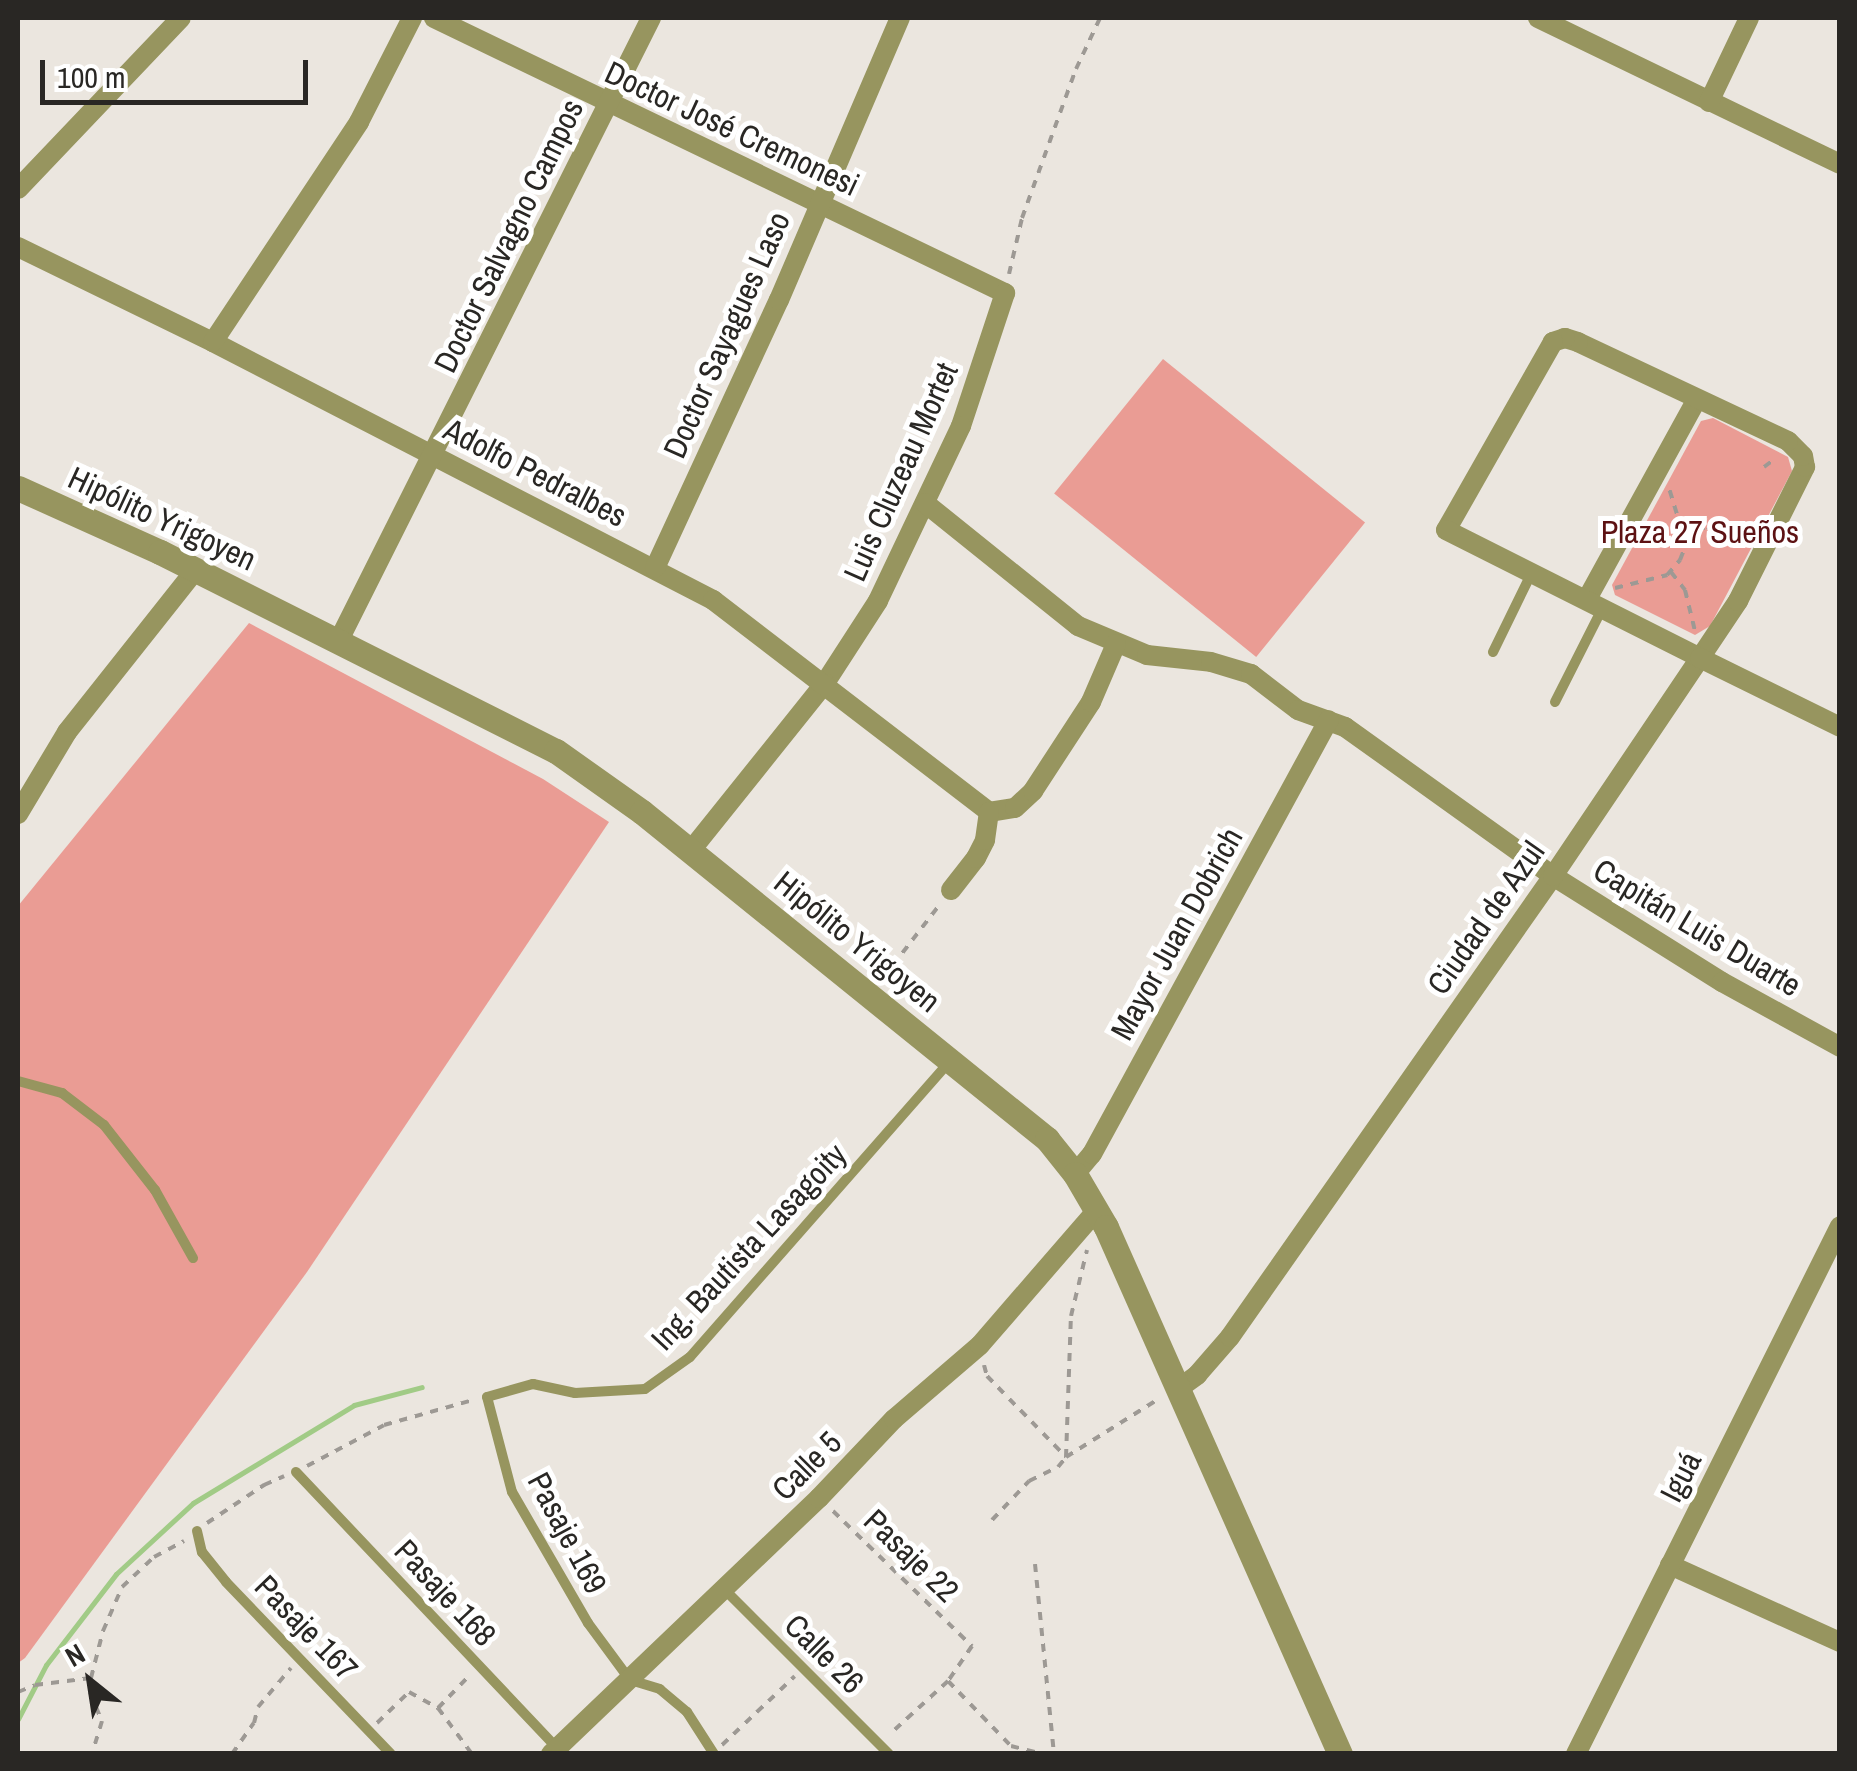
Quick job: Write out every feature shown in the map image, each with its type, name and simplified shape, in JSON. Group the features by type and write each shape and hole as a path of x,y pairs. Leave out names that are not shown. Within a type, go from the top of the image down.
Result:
{"street":[{"path":"18,189 181,18"},
{"path":"213,342 359,122 412,18"},
{"name":"Doctor José Cremonesi","path":"434,18 1005,293"},
{"name":"Doctor Salvagno Campos","path":"339,640 435,456 651,18"},
{"name":"Doctor Sayagues Laso","path":"655,568 900,18"},
{"path":"1538,18 1840,164"},
{"path":"1709,102 1749,18"},
{"name":"Adolfo Pedralbes","path":"18,247 655,568 739,617 989,812"},
{"name":"Luis Cluzeau Mortet","path":"691,850 825,684 878,602 961,426 1005,293"},
{"path":"1595,603 1697,399 1565,338 1554,342 1446,530 1595,603 1698,649 1840,727"},
{"name":"Ciudad de Azul","path":"1178,1388 1197,1375 1230,1337 1552,876 1698,649 1738,601 1805,467 1804,456 1788,441 1697,399"},
{"name":"Hipólito Yrigoyen","path":"18,488 196,569 556,751 691,850 1033,1126 1074,1174 1090,1218 1178,1388 1340,1754"},
{"name":"Capitán Luis Duarte","path":"925,503 1078,626 1147,656 1232,666 1268,684 1298,710 1345,726 1552,876 1722,982 1840,1047"},
{"path":"18,814 66,732 196,569"},
{"path":"951,890 985,840 989,812 1015,808 1034,790 1091,702 1116,644"},
{"name":"Mayor Juan Dobrich","path":"1074,1174 1092,1154 1329,720"},
{"name":"Calle 5","path":"554,1751 819,1498 894,1419 980,1345 1090,1218"},
{"name":"Iguá","path":"1576,1754 1840,1226"},
{"path":"1670,1565 1840,1642"}],"lane":[{"path":"1493,652 1532,572"},
{"path":"1555,702 1595,603"},
{"name":"Ing. Bautista Lasagoity","path":"487,1396 532,1384 575,1392 645,1389 690,1357 952,1060"},
{"path":"18,1080 62,1093 104,1126 155,1190 193,1258"},
{"name":"Pasaje 169","path":"487,1396 512,1492 588,1624 630,1680"},
{"name":"Pasaje 168","path":"296,1472 554,1751"},
{"name":"Pasaje 167","path":"196,1531 202,1552 298,1660 342,1700 391,1754"},
{"name":"Calle 26","path":"724,1589 889,1754"},
{"path":"630,1680 660,1689 687,1712 714,1752"}],"path":[{"path":"1005,293 1022,218 1076,69 1100,18"},
{"path":"1595,603 1671,571 1686,544 1670,492 1666,455"},
{"path":"1764,467 1778,457"},
{"path":"1681,533 1707,527 1745,541"},
{"path":"1671,571 1693,610 1698,649"},
{"path":"870,994 951,890"},
{"path":"1066,1457 1071,1316 1090,1218"},
{"path":"980,1345 986,1376 1066,1457"},
{"path":"992,1520 1030,1481 1058,1467 1066,1457 1178,1388"},
{"path":"92,1754 102,1721 90,1692 91,1678 102,1631 122,1587 154,1558 264,1484 296,1472 384,1425 487,1396"},
{"name":"Pasaje 22","path":"819,1498 972,1646 948,1681"},
{"path":"1035,1564 1054,1754"},
{"path":"232,1754 254,1723 258,1707 298,1660"},
{"path":"438,1708 479,1666"},
{"path":"714,1752 803,1669"},
{"path":"18,1692 35,1684 91,1678"},
{"path":"880,1744 948,1681 1011,1746 1044,1754"},
{"path":"368,1732 409,1692 438,1708 472,1754"}],"green space":[{"path":"1163,359 1365,523 1256,657 1054,493"},
{"name":"Plaza 27 Sueños","path":"1713,418 1788,457 1792,471 1710,626 1695,635 1615,595 1612,585 1701,421"},
{"path":"249,623 543,779 609,822 307,1272 18,1663 18,906"}],"waterway":[{"path":"18,1719 46,1665 116,1574 193,1503 354,1405 422,1387"}]}
